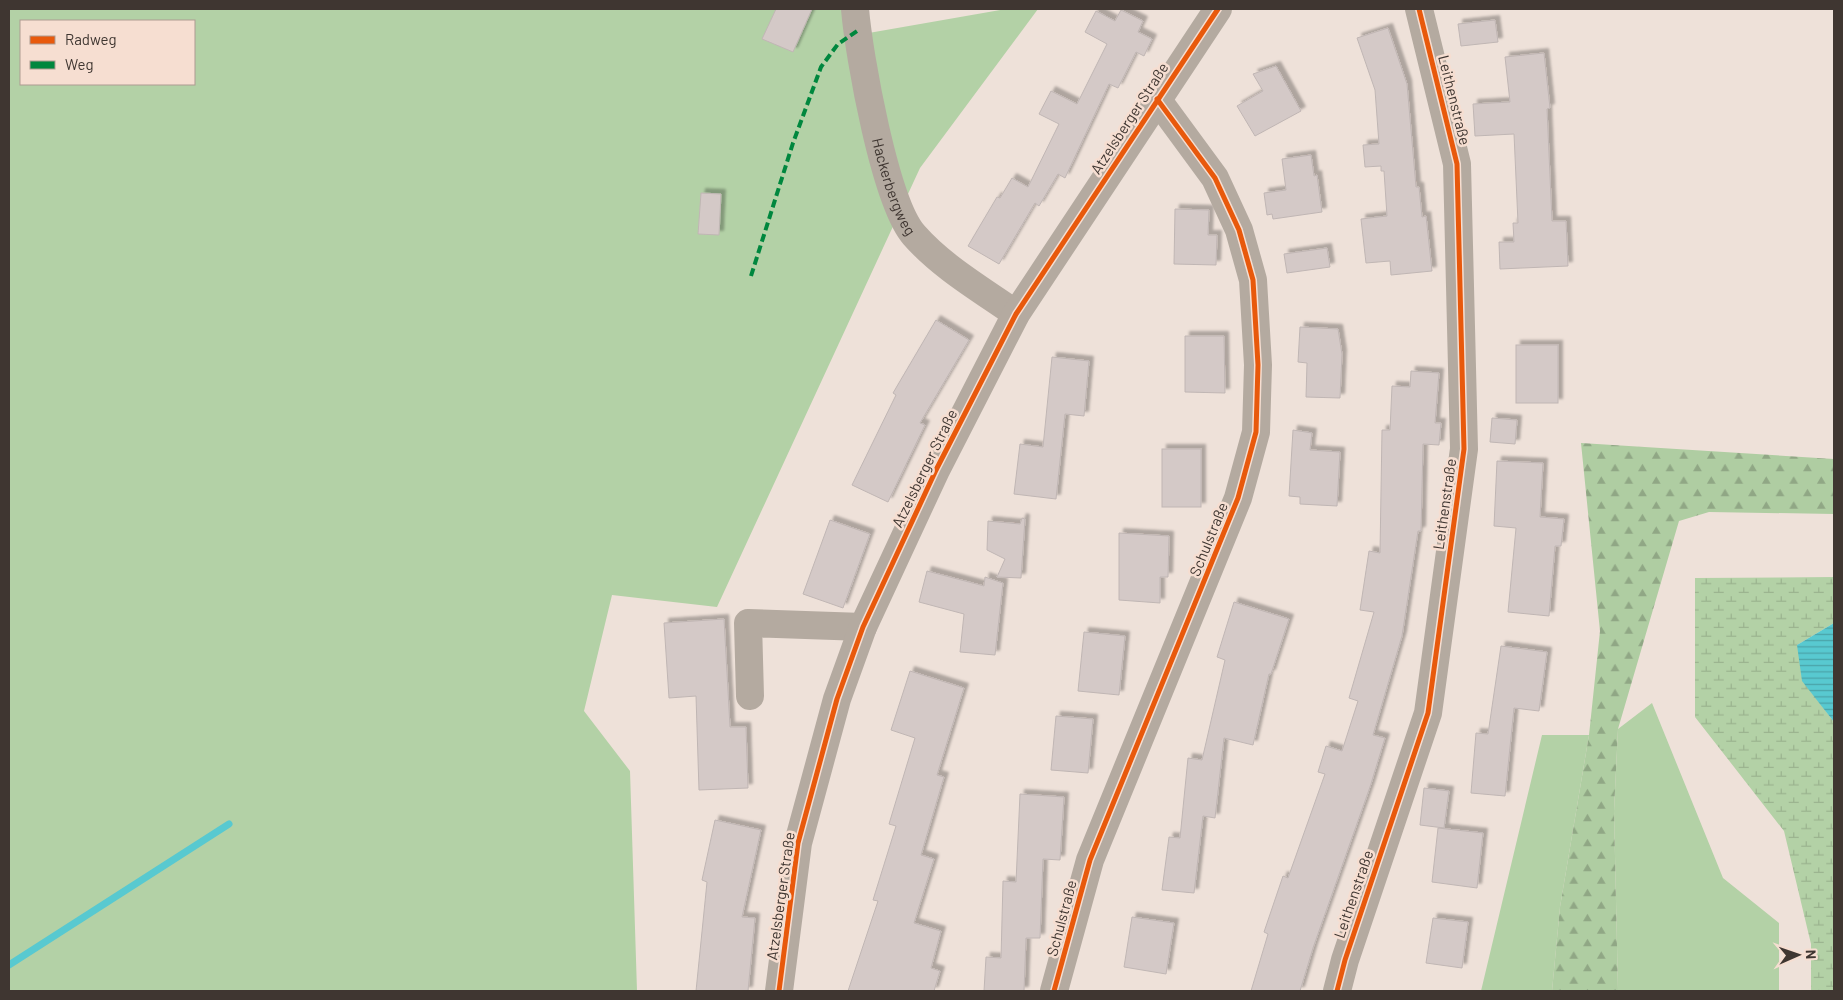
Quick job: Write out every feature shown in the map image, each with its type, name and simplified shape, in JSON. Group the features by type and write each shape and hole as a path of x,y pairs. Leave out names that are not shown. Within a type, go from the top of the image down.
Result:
{"street":[{"name":"Hackerbergweg","path":"856,9 857,31 879,138 892,192 904,222 914,235 937,256 1016,314"},
{"name":"Atzelsberger Straße","path":"779,991 798,843 838,699 863,626 936,470 1016,314 1157,98 1218,9"},
{"name":"Leithenstraße","path":"1337,991 1345,960 1428,713 1464,449 1457,164 1419,9"},
{"name":"Schulstraße","path":"1054,991 1090,860 1238,498 1256,432 1258,365 1253,280 1239,230 1214,178 1157,98"},
{"path":"750,696 748,623 863,626"}],"green space":[{"path":"9,9 862,9 863,34 1006,9 1038,9 920,168 717,607 612,595 584,711 630,771 637,991 9,991"},
{"path":"1581,443 1834,459 1834,514 1709,512 1679,521 1618,729 1614,811 1618,991 1552,991 1560,907 1589,735 1600,631"},
{"path":"1834,577 1834,623 1797,645 1825,710 1834,722 1834,991 1811,991 1811,944 1784,831 1695,717 1695,578"},
{"path":"1652,703 1723,878 1779,923 1779,991 1618,991 1614,811 1618,729"},
{"path":"1542,735 1589,735 1560,907 1552,991 1481,991"}],"water":[{"path":"1834,623 1834,722 1802,681 1797,645"}],"building":[{"path":"776,9 812,9 793,52 762,39"},
{"path":"1121,10 1143,21 1138,32 1152,39 1144,56 1136,52 1118,88 1109,84 1065,178 1058,174 1039,206 1035,203 999,264 968,246 997,197 1000,198 1012,178 1028,187 1059,124 1039,114 1051,91 1077,104 1107,44 1085,32 1096,11 1115,21"},
{"path":"1495,20 1498,42 1461,46 1458,24"},
{"path":"1388,28 1407,84 1416,187 1419,187 1422,217 1426,216 1432,271 1391,275 1390,261 1366,263 1361,219 1387,216 1384,171 1381,171 1381,166 1365,167 1363,145 1379,144 1375,90 1357,38"},
{"path":"1544,53 1550,108 1547,109 1552,221 1566,221 1568,266 1500,269 1499,242 1514,242 1513,223 1518,223 1514,134 1475,136 1473,104 1510,102 1505,57"},
{"path":"1276,66 1301,111 1255,136 1237,106 1263,91 1253,74"},
{"path":"1311,155 1314,176 1317,175 1322,212 1273,219 1272,214 1267,215 1264,193 1286,190 1282,159"},
{"path":"701,193 721,194 719,235 698,234"},
{"path":"1175,209 1209,210 1208,235 1217,235 1216,265 1174,264"},
{"path":"1327,248 1330,267 1287,273 1284,254"},
{"path":"936,320 969,340 920,423 925,425 888,502 852,485 896,395 893,393"},
{"path":"1300,327 1338,329 1342,354 1340,398 1306,397 1307,363 1298,362"},
{"path":"1185,336 1224,336 1225,393 1185,392"},
{"path":"1516,345 1558,345 1558,403 1516,403"},
{"path":"1052,357 1089,361 1084,416 1065,414 1056,499 1014,494 1020,444 1043,447"},
{"path":"1411,371 1439,373 1435,423 1441,423 1439,445 1423,444 1421,531 1418,531 1402,636 1373,735 1385,738 1300,991 1251,991 1268,934 1264,932 1283,876 1288,878 1325,774 1318,772 1326,746 1342,751 1358,701 1349,698 1374,612 1360,610 1369,551 1380,553 1382,430 1390,430 1392,386 1410,387"},
{"path":"1492,418 1517,420 1515,444 1490,442"},
{"path":"1293,430 1312,433 1310,450 1340,452 1337,506 1300,504 1300,497 1289,496"},
{"path":"1162,449 1201,449 1201,507 1162,507"},
{"path":"1497,461 1543,463 1540,517 1564,519 1561,546 1555,546 1549,616 1508,612 1516,528 1494,526"},
{"path":"1022,518 1025,519 1021,578 997,577 1005,559 987,550 988,521 1020,524"},
{"path":"830,520 870,534 843,608 803,594"},
{"path":"1119,533 1169,536 1168,577 1160,577 1160,603 1119,600"},
{"path":"927,571 984,586 985,577 1003,583 995,655 960,652 964,614 919,602"},
{"path":"1234,602 1289,619 1271,674 1269,674 1253,745 1224,738 1215,818 1203,816 1194,893 1162,890 1169,837 1180,838 1188,758 1202,760 1225,660 1217,657"},
{"path":"724,619 730,727 746,727 748,788 699,790 696,696 669,698 664,623"},
{"path":"1084,632 1125,636 1119,695 1078,691"},
{"path":"1501,646 1547,652 1539,711 1514,708 1505,796 1471,793 1476,733 1488,734"},
{"path":"910,671 964,688 937,775 944,777 921,855 934,859 914,923 941,931 931,968 940,971 934,991 848,991 878,901 873,900 896,826 889,824 915,738 891,730"},
{"path":"1056,716 1093,719 1088,773 1051,770"},
{"path":"1424,788 1449,791 1444,828 1420,825"},
{"path":"1020,794 1064,797 1060,860 1043,859 1040,938 1026,938 1024,991 984,991 986,957 1001,958 1003,881 1016,882"},
{"path":"715,820 761,830 742,917 755,918 748,991 696,991 707,882 702,880"},
{"path":"1438,828 1483,833 1477,888 1432,882"},
{"path":"1132,917 1174,923 1166,974 1124,967"},
{"path":"1433,918 1468,922 1462,968 1426,963"}],"waterway":[{"path":"9,965 229,824"}],"marked path":[{"path":"751,276 793,143 821,67 838,44 857,31"}],"cycle path":[{"path":"779,991 798,843 837,699 863,627 936,470 1016,314 1218,9"},
{"path":"1337,991 1345,960 1428,713 1464,449 1457,164 1419,9"},
{"path":"1054,991 1090,860 1238,498 1256,432 1258,365 1253,280 1239,230 1215,178 1157,99"}]}
